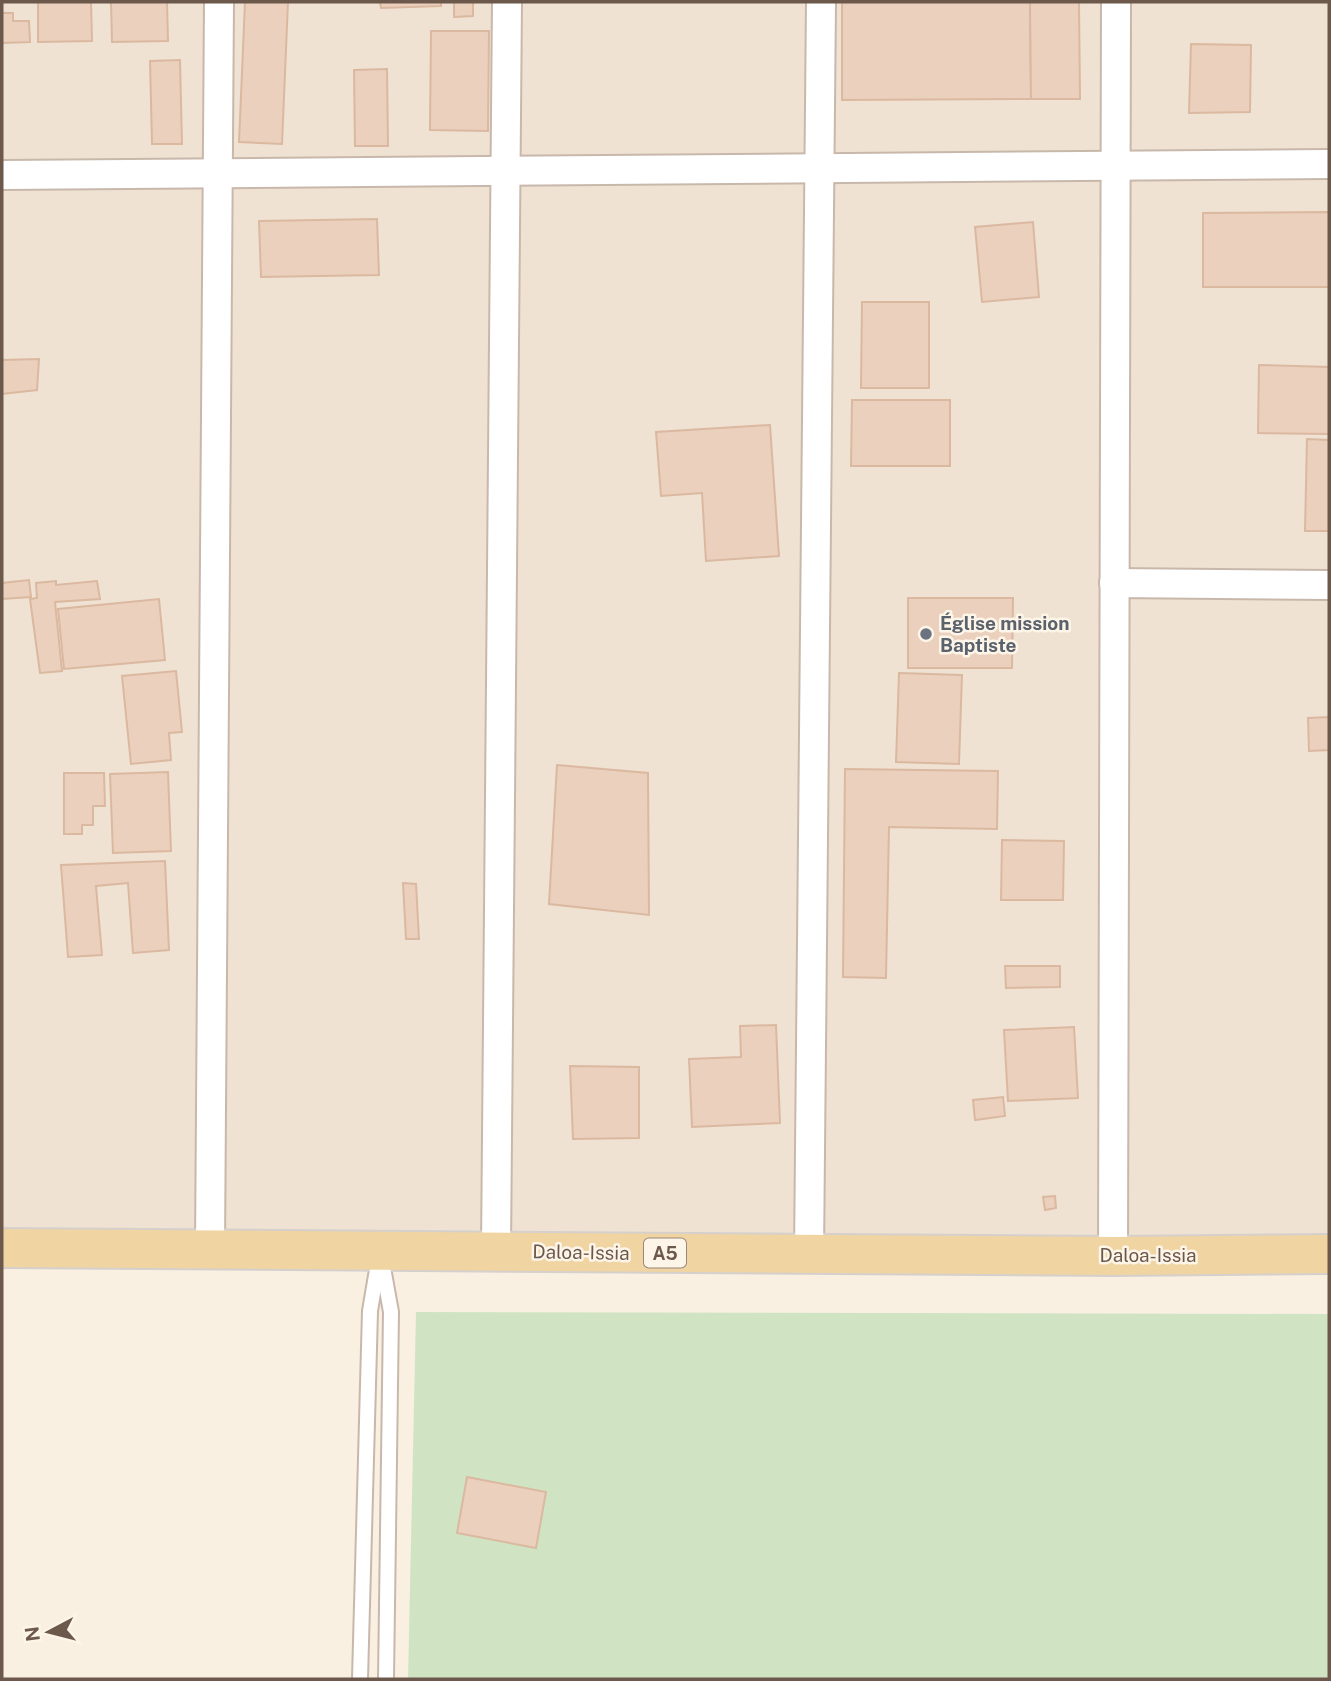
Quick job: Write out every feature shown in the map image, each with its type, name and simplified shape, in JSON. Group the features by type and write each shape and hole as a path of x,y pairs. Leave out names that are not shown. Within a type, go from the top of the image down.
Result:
{"main road":[{"name":"Daloa-Issia","path":"2,1248 210,1247 809,1255 1329,1254"}],"street":[{"path":"210,1247 219,2"},
{"path":"496,1251 507,2"},
{"path":"809,1255 822,168 821,2"},
{"path":"1113,1256 1116,2"},
{"path":"2,175 1329,163"},
{"path":"1114,583 1329,585"}],"lane":[{"path":"360,1679 370,1311 380,1251"},
{"path":"380,1251 391,1311 386,1679"}],"shaded area":[{"path":"2,2 1329,2 1329,1244 2,1248"}],"green space":[{"path":"416,1312 1329,1314 1329,1679 408,1679"}],"building":[{"path":"38,2 91,2 92,41 38,42"},
{"path":"111,2 167,2 168,41 112,42"},
{"path":"245,2 288,2 282,144 239,142"},
{"path":"380,2 441,2 441,6 381,8"},
{"path":"454,2 473,2 473,16 454,17"},
{"path":"842,2 1030,2 1031,99 842,100"},
{"path":"1030,2 1079,2 1080,99 1031,99"},
{"path":"2,13 13,13 13,21 29,21 30,42 2,43"},
{"path":"431,31 489,31 488,131 430,130"},
{"path":"1191,44 1251,45 1250,112 1189,113"},
{"path":"180,60 182,144 152,144 150,61"},
{"path":"387,69 388,146 355,146 354,70"},
{"path":"1329,212 1329,287 1203,287 1203,213"},
{"path":"377,219 379,275 261,277 259,221"},
{"path":"1033,222 1039,297 982,302 975,227"},
{"path":"862,302 929,302 929,388 861,388"},
{"path":"39,359 37,390 2,394 2,360"},
{"path":"1259,365 1329,367 1329,434 1258,433"},
{"path":"852,400 950,400 950,466 851,466"},
{"path":"770,425 779,556 706,561 702,493 661,496 656,432"},
{"path":"1307,439 1329,440 1329,531 1305,531"},
{"path":"29,580 31,597 2,599 2,583"},
{"path":"56,581 56,585 97,581 100,599 55,602 62,671 40,673 30,599 37,598 36,583"},
{"path":"908,598 1013,598 1012,668 908,668"},
{"path":"159,599 165,660 64,669 58,609"},
{"path":"176,671 182,732 169,733 171,760 131,764 122,676"},
{"path":"899,673 962,675 959,764 896,762"},
{"path":"1329,717 1329,750 1309,751 1308,718"},
{"path":"557,765 648,773 649,915 549,904"},
{"path":"845,769 998,771 997,829 889,827 886,978 843,977"},
{"path":"168,772 171,851 113,853 110,774"},
{"path":"64,773 104,773 105,806 93,806 93,825 82,825 82,834 64,834"},
{"path":"1002,840 1064,841 1063,900 1001,900"},
{"path":"165,861 169,950 133,953 128,883 96,886 102,955 68,957 61,865"},
{"path":"403,883 416,884 419,939 406,939"},
{"path":"1005,966 1060,966 1060,987 1006,988"},
{"path":"776,1025 780,1123 692,1127 689,1059 741,1057 740,1026"},
{"path":"1074,1027 1078,1098 1008,1101 1004,1030"},
{"path":"570,1066 639,1067 639,1138 573,1139"},
{"path":"1003,1097 1005,1116 975,1120 973,1100"},
{"path":"1055,1196 1056,1208 1045,1210 1043,1197"},
{"path":"467,1477 546,1492 536,1548 457,1533"}],"place":[{"name":"Église mission Baptiste","path":"926,634"}]}
